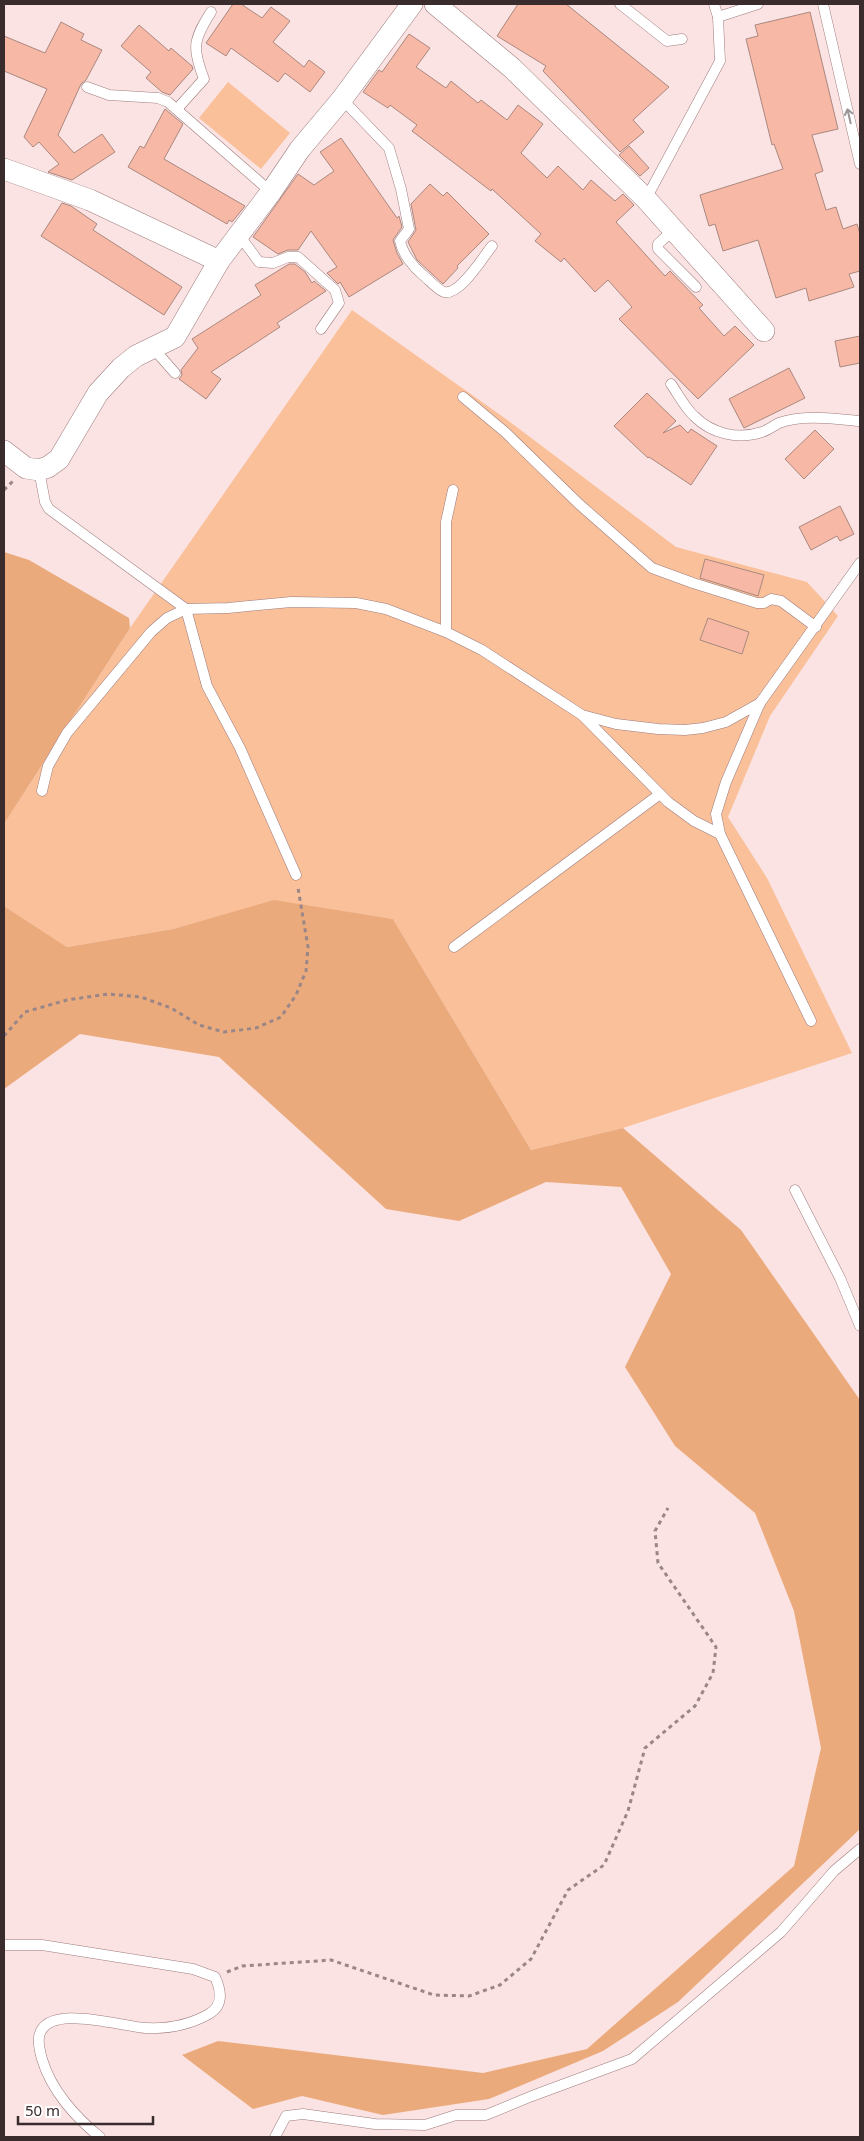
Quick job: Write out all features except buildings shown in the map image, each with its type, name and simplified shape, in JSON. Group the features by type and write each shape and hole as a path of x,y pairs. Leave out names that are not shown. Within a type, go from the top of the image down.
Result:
{"street":[{"path":"4,451 26,468 39,470 48,468 59,459 98,393 121,368 136,356 171,340 178,333 219,261 271,192 300,149 342,99 412,4"},
{"path":"435,4 512,68 646,199 764,331"},
{"path":"4,169 90,200 219,261"}],"lane":[{"path":"620,4 666,41 682,39"},
{"path":"646,199 720,61 718,17 714,4"},
{"path":"718,17 758,4"},
{"path":"823,4 860,164"},
{"path":"178,109 204,79 197,61 195,48 200,30 211,12"},
{"path":"87,87 109,95 158,98 168,102 271,192"},
{"path":"342,99 389,148 409,229 400,241 402,250 418,271 444,292 451,292 460,288 492,246"},
{"path":"673,230 658,244 658,249 696,287"},
{"path":"238,235 259,262 273,263 288,257 298,257 335,290 339,303 321,329"},
{"path":"153,348 175,373"},
{"path":"671,384 693,416 708,427 734,436 748,436 764,432 779,423 800,419 860,421"},
{"path":"462,397 505,432 579,504 652,568 693,584 757,603 764,604 771,599 781,601 816,627"},
{"path":"39,470 45,502 49,509 186,609 208,686 240,748 296,875"},
{"path":"446,632 446,522 453,490"},
{"path":"812,1021 720,834 716,814 726,782 760,703 860,563"},
{"path":"42,791 48,766 68,733 151,632 167,618 186,609 228,608 291,602 356,603 386,609 446,632 482,650 582,715 660,794 694,821 720,834"},
{"path":"582,715 616,724 685,730 726,722 760,703"},
{"path":"454,947 660,794"},
{"path":"795,1190 840,1278 860,1326"},
{"path":"275,2137 286,2116 303,2114 375,2124 425,2125 456,2115 486,2115 632,2059 782,1932 834,1871 860,1849"},
{"path":"4,1945 42,1945 193,1969 215,1977 221,1990 219,2002 215,2010 196,2022 147,2028 90,2019 59,2019 48,2024 39,2035 39,2048 47,2075 82,2123 100,2137"}],"path":[{"path":"4,1036 25,1012 67,1000 108,994 141,996 170,1008 199,1025 224,1032 256,1028 281,1017 296,996 306,971 308,947 296,875"},
{"path":"215,1977 242,1966 331,1960 434,1994 469,1996 500,1985 531,1959 568,1890 604,1865 628,1811 645,1748 695,1706 713,1673 716,1647 658,1563 655,1531 668,1508"}],"shaded area":[{"path":"228,82 290,133 261,169 199,118"},
{"path":"352,310 506,419 676,547 807,582 838,616 770,716 728,817 767,878 852,1053 623,1128 531,1150 393,919 274,901 173,929 67,947 4,906 4,824 130,628"},
{"path":"4,552 29,560 129,618 130,628 4,824"},
{"path":"274,900 393,919 531,1150 623,1128 741,1230 860,1400 860,1829 678,2002 603,2051 489,2099 383,2115 302,2096 253,2109 182,2055 218,2041 483,2073 587,2049 794,1866 821,1748 794,1611 755,1513 675,1446 625,1367 671,1274 621,1187 546,1182 459,1221 386,1209 219,1057 80,1034 4,1089 4,906 67,947 173,929"}]}
